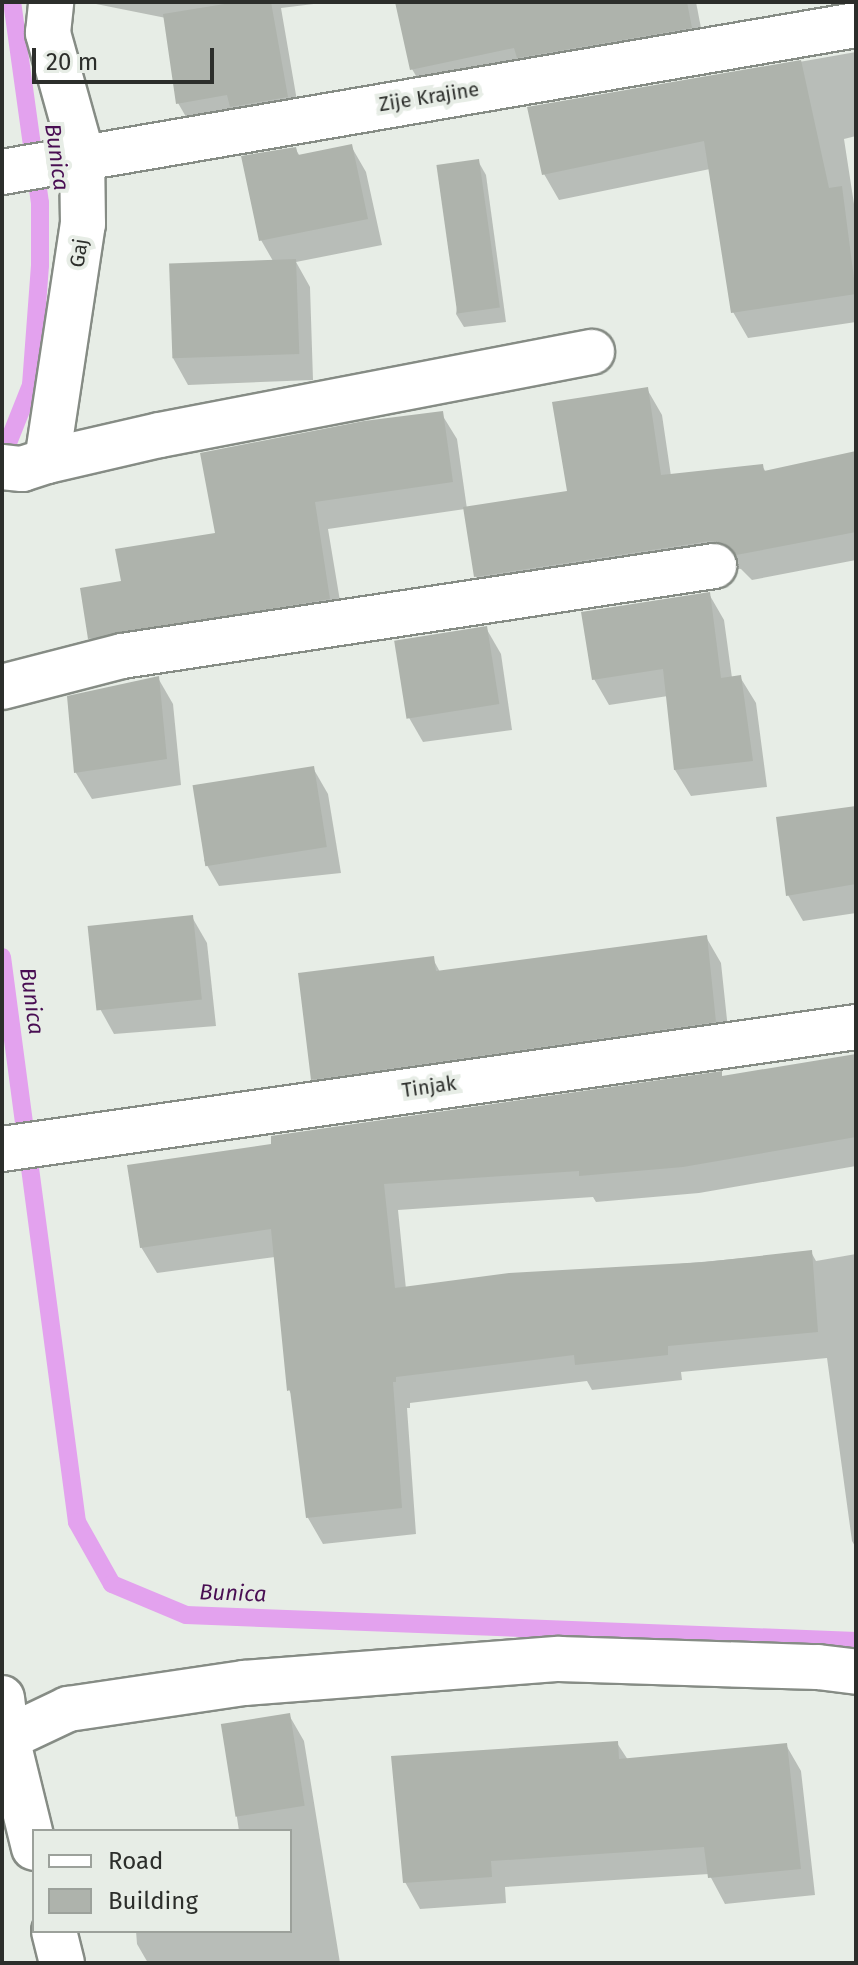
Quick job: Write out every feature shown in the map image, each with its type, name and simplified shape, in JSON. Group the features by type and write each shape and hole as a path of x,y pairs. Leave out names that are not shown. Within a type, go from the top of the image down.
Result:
{"street":[{"name":"Gaj","path":"24,465 83,224 48,33 51,2"},
{"name":"Zije Krajine","path":"2,172 69,158 856,25"},
{"path":"24,465 160,435 592,352"},
{"path":"2,687 122,656 714,566"},
{"name":"Tinjak","path":"2,1149 48,1140 856,1027"},
{"path":"32,1839 5,1718 244,1683 559,1659 818,1667 856,1672"},
{"path":"54,1933 62,1963"}],"building":[{"path":"237,2 271,2 288,97 230,107 227,95 176,104 163,14"},
{"path":"395,2 687,2 692,28 517,58 514,48 410,70"},
{"path":"801,60 829,188 842,186 856,294 731,313 704,141 542,175 527,107"},
{"path":"352,144 368,219 259,241 241,156 296,147 298,155"},
{"path":"479,159 500,308 457,314 436,165"},
{"path":"296,259 299,354 172,358 169,263"},
{"path":"648,387 661,475 763,464 764,471 856,451 856,532 736,555 724,543 710,541 474,577 463,507 567,491 552,402"},
{"path":"443,411 453,482 315,502 330,599 88,639 80,588 121,581 115,549 215,533 200,453 364,421"},
{"path":"710,592 721,678 741,675 753,761 674,770 663,669 592,680 581,612"},
{"path":"487,626 499,704 407,719 394,641"},
{"path":"159,676 167,759 74,773 67,696"},
{"path":"314,766 327,847 205,866 193,785"},
{"path":"856,806 856,884 786,896 776,817"},
{"path":"193,915 202,1000 96,1011 88,926"},
{"path":"707,935 716,1022 311,1080 298,973 434,956 436,971"},
{"path":"856,1054 856,1137 683,1167 579,1176 579,1171 384,1184 395,1288 509,1273 705,1262 812,1250 818,1332 668,1346 668,1355 575,1365 574,1355 396,1377 396,1382 393,1382 402,1508 306,1518 290,1390 287,1391 271,1229 140,1248 127,1165 271,1144 271,1136 722,1071 722,1076"},
{"path":"290,1713 305,1806 236,1817 221,1724"},
{"path":"618,1741 619,1759 787,1743 801,1869 708,1878 704,1847 491,1861 492,1877 403,1883 391,1756"}],"waterway":[{"name":"Bunica","path":"2,458 31,385 40,265 40,203 12,2"},
{"name":"Bunica","path":"2,957 77,1522 112,1584 186,1615 856,1641"}]}
